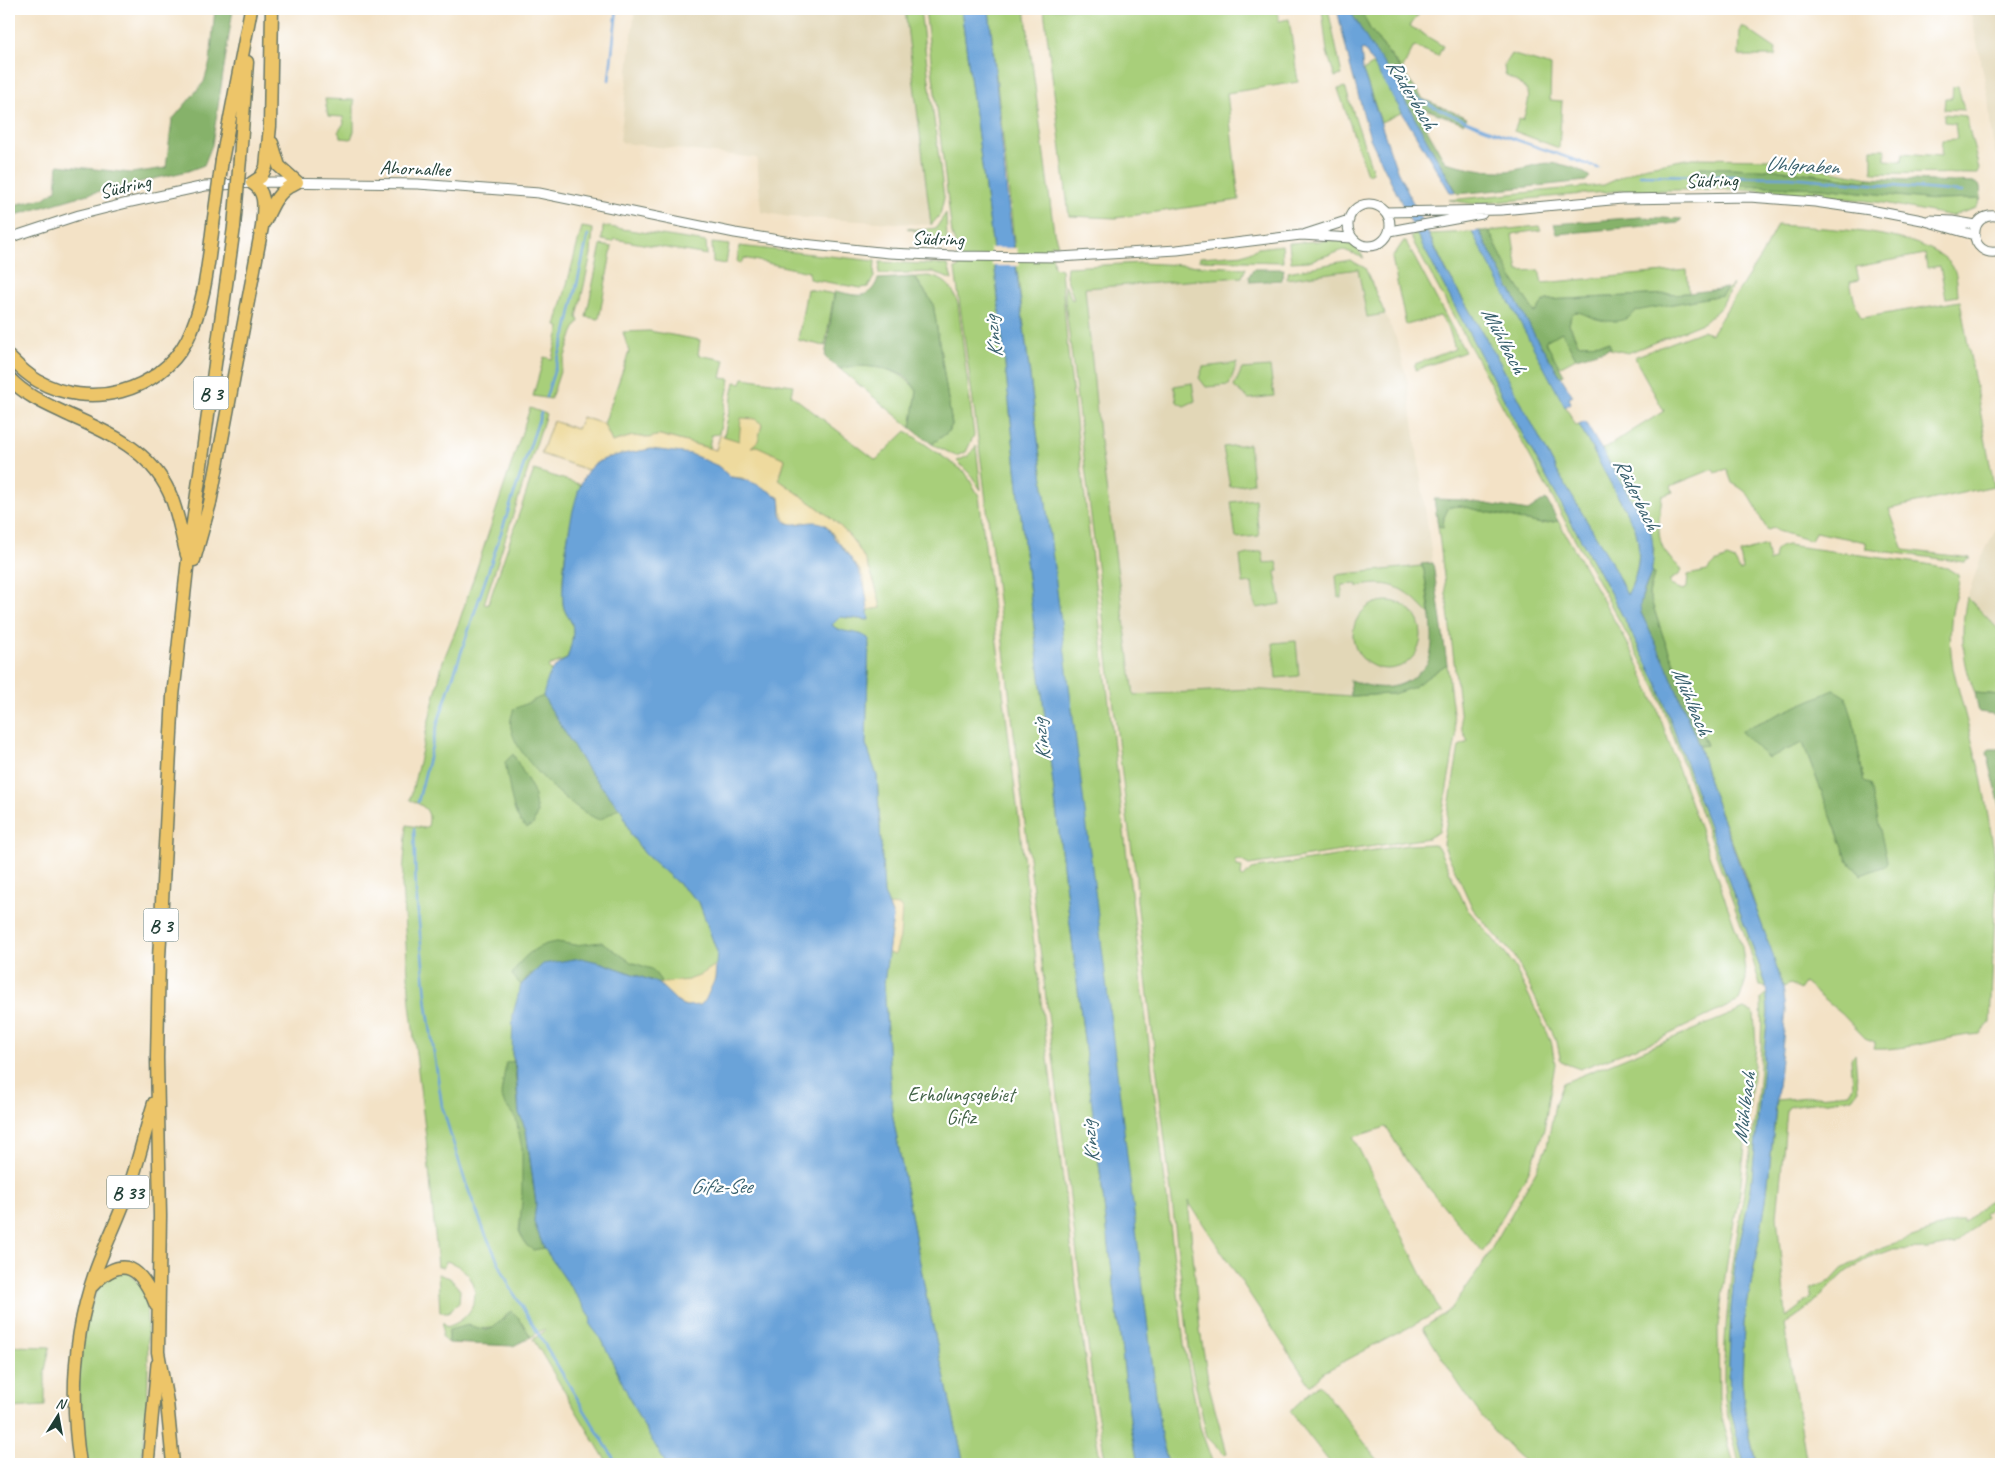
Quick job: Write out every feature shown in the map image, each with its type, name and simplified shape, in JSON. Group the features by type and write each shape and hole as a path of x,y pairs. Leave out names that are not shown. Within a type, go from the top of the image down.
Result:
{"highway":[{"name":"B 3","path":"158,1352 160,1216 157,1091 159,958 173,696 188,559 234,227 251,9"},
{"path":"9,357 38,381 71,393 110,395 139,386 158,373 175,357 186,341 196,317 205,286 222,160 251,9"},
{"path":"186,584 210,502 262,227 263,196 260,188 252,183 261,177 266,167 270,126 272,9"},
{"path":"262,227 277,196 284,188 297,182 279,166 274,153 270,126"},
{"path":"9,378 33,399 110,433 143,456 160,476 169,492 188,559"},
{"name":"B 33","path":"80,1464 75,1430 74,1375 76,1348 89,1290 129,1188 157,1091"},
{"path":"89,1290 105,1274 112,1270 131,1270 146,1282 158,1309"},
{"path":"158,1352 167,1402 173,1464"}],"main road":[{"name":"B 3","path":"148,1464 158,1352"}],"street":[{"name":"Ahornallee","path":"252,183 418,184 540,193 576,199"},
{"name":"Südring","path":"9,238 79,214 131,202 204,186 252,183"},
{"name":"Südring","path":"1301,235 1348,220 1354,210 1367,204 1374,204 1386,212 1397,212 1420,210 1502,210 1622,199 1749,197 1815,202 1922,220 1974,235"},
{"name":"Südring","path":"576,199 735,233 803,244 889,253 954,256 1060,257 1177,250 1301,235 1352,238 1363,246 1376,246 1386,239 1390,231 1404,226 1427,224 1502,210"},
{"path":"1386,212 1390,221 1390,231"},
{"path":"2001,217 1989,215 1976,225 1974,235 1978,245 1985,251 2001,251"},
{"path":"1348,220 1348,229 1352,238"},
{"name":"Südring","path":"1922,220 1952,220 1976,225"}],"shaded area":[{"path":"635,9 905,9 930,225 789,217 761,212 757,158 623,143 620,140"},
{"path":"1970,9 2001,9 2001,164 1996,155 1991,132 1988,96"},
{"path":"1365,268 1398,343 1407,379 1447,664 1393,694 1351,696 1249,689 1134,695 1099,434 1085,288 1249,276 1251,282 1277,282 1307,275"},
{"path":"2001,520 2001,632 1967,597 1981,558"}],"green space":[{"path":"215,9 233,9 212,145 204,165 188,171 84,195 9,217 9,206 45,198 56,190 58,165 131,173 166,168 172,120 204,82 210,62"},
{"path":"905,9 920,9 944,198 940,215 931,225"},
{"path":"925,9 961,9 992,241 1024,544 1131,1427 1138,1464 1106,1464 1094,1395 982,468 955,269 959,267 952,234"},
{"path":"989,9 1025,9 1054,232 1058,245 1051,245 1054,267 1061,269 1068,353 1184,1344 1200,1427 1213,1464 1168,1464 1161,1436 1017,269"},
{"path":"1044,9 1277,9 1279,21 1289,19 1298,82 1227,93 1239,200 1116,218 1069,216"},
{"path":"1322,9 1328,9 1342,75 1335,77 1327,52"},
{"path":"1349,9 1360,9 1370,29 1423,99 1467,118 1463,123 1414,105 1445,162 1492,171 1514,170 1553,163 1573,168 1590,177 1586,181 1458,194 1399,92 1399,85 1371,47"},
{"path":"1360,9 1411,9 1419,14 1410,26 1443,46 1438,56 1414,46 1402,70 1370,29"},
{"path":"1742,26 1776,49 1775,56 1739,56 1740,29"},
{"path":"1511,54 1551,66 1550,100 1562,101 1559,148 1514,131 1519,119 1523,120 1529,97 1521,85 1505,75 1504,65"},
{"path":"1374,64 1403,112 1381,122 1363,71"},
{"path":"1958,86 1964,110 1944,109 1945,98 1952,98 1953,87"},
{"path":"1345,87 1373,172 1367,174 1338,89"},
{"path":"325,99 354,100 354,131 351,139 342,138 338,132 344,123 343,117 328,116"},
{"path":"1944,114 1966,116 1979,169 1977,174 1875,173 1872,171 1872,149 1885,149 1885,160 1902,161 1903,153 1941,156 1942,140 1957,139 1955,123 1944,122"},
{"path":"1692,158 1769,159 1869,178 1865,181 1783,170 1700,167 1704,184 1823,188 1934,200 1981,199 1976,208 1952,216 1884,203 1740,189 1616,191 1473,204 1449,200 1604,185 1643,167"},
{"path":"1700,167 1783,170 1865,181 1869,178 1976,183 1980,186 1981,199 1934,200 1823,188 1704,184 1699,180"},
{"path":"946,213 947,242 907,228 921,230 936,228"},
{"path":"1640,217 1682,219 1678,223 1557,234 1554,224"},
{"path":"1777,225 1843,230 1894,237 1917,244 1936,252 1950,263 1956,274 1958,296 1946,298 1940,266 1927,268 1925,254 1856,267 1859,280 1850,282 1861,318 1960,301 1994,486 1889,509 1904,550 1971,558 1964,562 1866,549 1866,542 1815,532 1811,541 1773,528 1768,530 1751,498 1741,488 1732,483 1727,469 1715,473 1713,469 1671,486 1673,492 1662,496 1659,528 1662,545 1666,553 1682,569 1680,574 1670,580 1670,585 1683,590 1687,588 1688,575 1707,571 1715,563 1727,558 1735,561 1740,571 1743,570 1740,553 1766,545 1769,562 1774,560 1778,548 1787,545 1926,564 1947,568 1958,575 1959,582 1950,636 1951,657 1981,776 1994,850 1996,885 1990,1023 1980,1034 1953,1037 1900,1048 1873,1049 1875,1042 1865,1038 1842,1014 1804,983 1799,990 1791,984 1783,987 1744,873 1712,791 1699,746 1707,745 1664,639 1649,594 1654,574 1651,573 1654,549 1602,450 1664,411 1634,357 1702,331 1711,334 1762,254","holes":["1853,720 1864,782 1873,870 1861,875 1848,861 1803,743"]},
{"path":"603,226 706,242 707,255 614,239 613,242 602,240"},
{"path":"1539,226 1541,230 1512,234 1518,271 1539,270 1542,283 1687,270 1689,293 1547,300 1543,302 1535,313 1511,276 1489,231"},
{"path":"582,227 593,229 591,254 577,317 579,321 573,332 551,399 533,396 544,357 552,359 560,327 556,326"},
{"path":"1479,231 1489,231 1511,276 1535,313 1543,302 1547,300 1689,293 1727,288 1722,295 1636,311 1627,318 1615,321 1603,320 1575,312 1571,316 1569,324 1578,344 1609,343 1611,348 1576,358 1562,332 1545,341 1564,375 1561,377 1535,336"},
{"path":"1472,232 1576,426 1579,425 1635,528 1638,563 1627,596 1609,558 1558,473 1499,361 1446,270 1429,234"},
{"path":"1416,233 1522,433 1616,603 1657,683 1767,987 1760,986 1749,947 1656,688 1410,236"},
{"path":"1332,240 1351,244 1364,258 1344,250 1309,261 1291,262 1289,243"},
{"path":"1403,242 1406,242 1465,352 1415,370 1415,364 1455,349 1449,329 1440,316 1406,325 1392,258"},
{"path":"712,243 729,245 726,264 713,262"},
{"path":"601,245 612,247 599,319 586,317"},
{"path":"1282,245 1283,262 1199,260 1200,257 1245,254 1258,248"},
{"path":"739,246 875,261 874,277 868,287 861,288 809,279 809,272 744,258 741,263 737,262"},
{"path":"1350,260 1365,268 1385,314 1367,317 1358,269 1286,279 1288,272"},
{"path":"880,262 948,265 952,280 934,272 879,274"},
{"path":"1141,263 1246,268 1242,277 1085,288 1099,434 1134,695 1249,689 1351,696 1393,694 1447,664 1456,737 1439,832 1428,838 1249,865 1240,860 1235,861 1237,866 1242,867 1241,877 1244,877 1251,869 1408,845 1434,844 1438,847 1467,909 1507,955 1515,968 1551,1040 1555,1064 1544,1129 1537,1151 1528,1173 1482,1252 1408,1163 1386,1127 1353,1137 1440,1311 1324,1372 1310,1385 1188,1201 1200,1330 1209,1386 1227,1453 1224,1454 1207,1437 1191,1364 1137,901 1136,877 1065,300 1065,284 1072,300 1074,299 1066,276 1067,267"},
{"path":"1253,269 1284,269 1282,280 1250,282 1249,276"},
{"path":"928,276 940,279 948,285 954,293 958,304 974,435 966,452 956,456 932,444 948,432 952,425 933,303 915,277"},
{"path":"914,277 933,303 952,425 948,432 932,444 911,428 917,391 908,379 894,372 875,367 856,366 840,369 825,357 835,291 861,295 870,291 878,279"},
{"path":"1733,284 1721,307 1705,322 1628,353 1610,349 1609,343 1579,344 1569,324 1571,316 1575,312 1581,312 1591,317 1722,295"},
{"path":"807,289 834,294 825,346 798,340"},
{"path":"649,331 700,340 698,355 725,360 721,378 730,379 719,434 711,435 709,448 660,435 649,438 633,436 612,442 604,424 629,352 623,332"},
{"path":"1562,332 1576,358 1559,367 1545,341"},
{"path":"1237,363 1229,385 1206,387 1199,378 1203,367"},
{"path":"850,365 888,370 903,377 910,383 917,391 911,428 840,369"},
{"path":"1270,367 1274,396 1249,399 1234,387 1242,369"},
{"name":"Erholungsgebiet Gifiz","path":"743,378 793,385 791,395 876,460 906,431 965,472 979,496 1091,1408 1101,1464 964,1464 926,1295 892,1112 884,983 893,917 884,893 877,776 866,744 869,639 839,630 832,625 840,617 868,620 868,610 881,608 874,583 857,546 832,519 779,480 785,459 724,436 735,382 741,383"},
{"path":"1192,383 1195,401 1184,406 1177,402 1174,386"},
{"path":"530,408 546,414 484,604 488,605 534,470 582,485 570,528 563,574 563,606 572,624 572,642 567,659 548,666 622,811 631,835 645,854 699,902 717,952 717,964 705,1001 602,963 581,958 543,964 521,985 512,1054 516,1069 519,1113 526,1130 544,1248 590,1315 593,1327 601,1338 666,1464 608,1464 533,1339 545,1331 544,1329 531,1337 519,1318 511,1311 493,1328 449,1330 449,1343 442,1338 443,1322 446,1327 459,1322 468,1314 473,1305 475,1294 473,1284 468,1275 459,1267 446,1261 444,1267 438,1267 426,1137 410,1004 402,885 407,825 423,828 428,826 429,816 426,809 410,800 443,661 459,622"},
{"path":"1249,444 1253,483 1230,487 1223,447"},
{"path":"976,446 981,490 971,475 957,461 968,456"},
{"path":"1255,499 1259,536 1236,538 1231,502"},
{"path":"1434,499 1463,500 1528,511 1546,499 1558,521 1541,524 1460,506 1449,507 1444,517 1443,527 1438,526"},
{"path":"1460,506 1541,524 1558,521 1634,655 1656,706 1742,947 1746,979 1739,1001 1655,1041 1580,1069 1561,1062 1557,1042 1515,957 1473,909 1443,844 1459,746 1468,742 1462,729 1438,526 1443,526 1444,517 1449,507"},
{"path":"1262,551 1264,563 1277,562 1279,571 1275,572 1281,604 1257,608 1254,602 1252,583 1243,584 1240,556"},
{"path":"1433,563 1447,664 1412,688 1393,694 1351,696 1350,680 1364,685 1394,686 1411,679 1428,662 1431,653 1432,630 1424,570 1421,564"},
{"path":"1421,566 1424,570 1430,615 1406,593 1390,585 1380,584 1357,587 1357,584 1342,585 1342,598 1338,597 1336,575"},
{"path":"1651,573 1654,574 1649,594 1664,639 1707,745 1699,746 1667,667 1641,613 1639,605"},
{"path":"1967,597 2001,632 2001,695 1975,693 1967,670 1963,622"},
{"path":"1387,601 1400,604 1411,611 1418,622 1421,635 1418,648 1411,659 1400,666 1387,669 1374,666 1363,659 1356,648 1353,635 1356,622 1363,611 1374,604"},
{"path":"1296,641 1299,676 1276,678 1273,643"},
{"path":"1834,690 1846,697 1853,720 1864,782 1870,784 1887,861 1885,866 1861,875 1848,861 1803,743 1768,758 1740,731"},
{"path":"1975,693 2001,695 2001,715 1979,712"},
{"path":"543,696 588,770 619,808 600,820 589,815 562,796 536,770 517,743 511,726 511,717 514,709"},
{"path":"1990,749 2001,749 2001,810 1987,753"},
{"path":"513,754 533,790 537,813 533,825 528,828 522,824 514,809 505,762"},
{"path":"557,942 575,945 602,942 631,962 652,969 661,981 658,983 602,963 530,974 521,985 512,975 525,957 543,945"},
{"path":"1767,993 1768,1012 1751,1190 1735,1266 1731,1309 1730,1407 1744,1464 1739,1464 1725,1396 1725,1337 1736,1241 1757,1096 1761,1048 1761,999"},
{"path":"1744,1009 1754,1013 1756,1046 1740,1191 1730,1242 1718,1326 1719,1399 1722,1422 1734,1464 1528,1464 1512,1450 1483,1417 1423,1328 1451,1309 1481,1267 1536,1171 1547,1146 1555,1104 1563,1083"},
{"path":"1855,1054 1858,1091 1852,1098 1796,1105 1789,1107 1787,1111 1777,1216 1786,1317 1811,1298 1811,1289 1831,1281 1842,1269 1878,1249 1963,1219 1963,1223 2001,1190 2001,1197 1984,1214 1986,1217 1955,1244 1929,1249 1891,1250 1867,1259 1847,1271 1804,1311 1784,1325 1807,1464 1757,1464 1746,1420 1742,1381 1744,1323 1766,1201 1777,1100 1849,1093 1853,1086 1851,1059"},
{"path":"514,1061 519,1113 526,1130 536,1204 534,1222 544,1248 533,1250 526,1245 519,1231 522,1202 522,1148 516,1119 504,1103 501,1094 506,1063"},
{"path":"128,1272 146,1291 147,1400 140,1464 86,1464 81,1444 78,1395 82,1342 95,1295 105,1277"},
{"path":"438,1274 450,1278 460,1290 459,1303 448,1312 440,1312"},
{"path":"511,1311 519,1318 531,1337 513,1346 449,1343 449,1330 468,1325 486,1330 493,1328"},
{"path":"9,1346 50,1347 45,1370 45,1406 9,1408"},
{"path":"1319,1384 1381,1464 1331,1464 1290,1411"}],"sand":[{"path":"582,417 604,424 612,442 633,436 649,438 660,435 716,450 720,435 739,441 741,418 755,419 762,424 758,441 751,447 757,446 785,459 779,480 832,519 857,546 874,583 881,608 868,610 864,579 859,569 826,525 803,522 794,525 789,523 782,514 780,498 742,478 730,477 718,466 651,449 599,461 588,470 541,454 553,421 577,429"},
{"path":"889,905 900,906 902,909 900,937 895,955 888,953 893,917"},
{"path":"717,964 710,994 698,1006 685,1006 679,1003 658,983 688,980 699,976"}],"water":[{"path":"961,9 989,9 1007,195 1097,907 1161,1436 1168,1464 1138,1464 1131,1427 1024,544 992,241"},
{"path":"1337,9 1349,9 1371,46 1399,85 1400,92 1456,192 1450,192 1364,49 1361,50 1363,71 1396,168 1446,271 1499,361 1558,473 1609,558 1627,595 1637,571 1638,563 1639,554 1635,528 1579,425 1585,422 1651,532 1653,564 1641,602 1641,613 1667,667 1699,746 1712,791 1772,952 1783,987 1786,1011 1766,1201 1744,1323 1742,1381 1746,1420 1756,1464 1744,1464 1730,1407 1729,1365 1735,1266 1751,1190 1768,1012 1766,984 1657,683 1616,603 1522,433 1416,233 1370,138"},
{"path":"1479,231 1535,336 1573,396 1569,398 1571,403 1565,407 1472,232"},
{"name":"Gifiz-See","path":"651,449 691,454 718,466 730,477 743,479 763,487 780,499 781,514 788,523 813,522 825,525 856,566 863,584 869,620 840,617 832,625 840,630 860,634 869,639 866,744 877,776 884,893 893,917 884,983 892,1112 926,1295 964,1464 666,1464 639,1418 602,1340 591,1326 590,1315 544,1248 534,1222 536,1203 526,1130 519,1113 516,1069 512,1054 513,1014 521,985 543,964 581,958 602,963 658,983 680,1004 686,1006 700,1005 705,1001 715,979 717,952 699,902 645,854 631,835 622,811 588,770 543,696 550,674 556,666 567,659 572,642 572,624 565,612 563,590 569,531 578,491 585,476 592,466 598,462 620,454"}],"pier":[{"path":"990,248 1017,248 1020,266 992,266"}],"waterway":[{"path":"609,80 617,9"},
{"name":"Uhlgraben","path":"1398,88 1471,123 1598,168"},
{"name":"Uhlgraben","path":"1640,175 1789,177 1962,192"},
{"path":"546,397 566,333 588,235"},
{"path":"418,802 438,722 541,413"},
{"path":"414,829 416,892 427,1006 442,1106 465,1181 485,1233 510,1287 617,1464"}],"water label":[{"name":"Räderbach","path":"1412,94"},
{"name":"Kinzig","path":"993,337"},
{"name":"Mühlbach","path":"1504,340"},
{"name":"Räderbach","path":"1637,494"},
{"name":"Mühlbach","path":"1692,701"},
{"name":"Kinzig","path":"1041,740"},
{"name":"Mühlbach","path":"1744,1108"},
{"name":"Kinzig","path":"1090,1142"}]}
